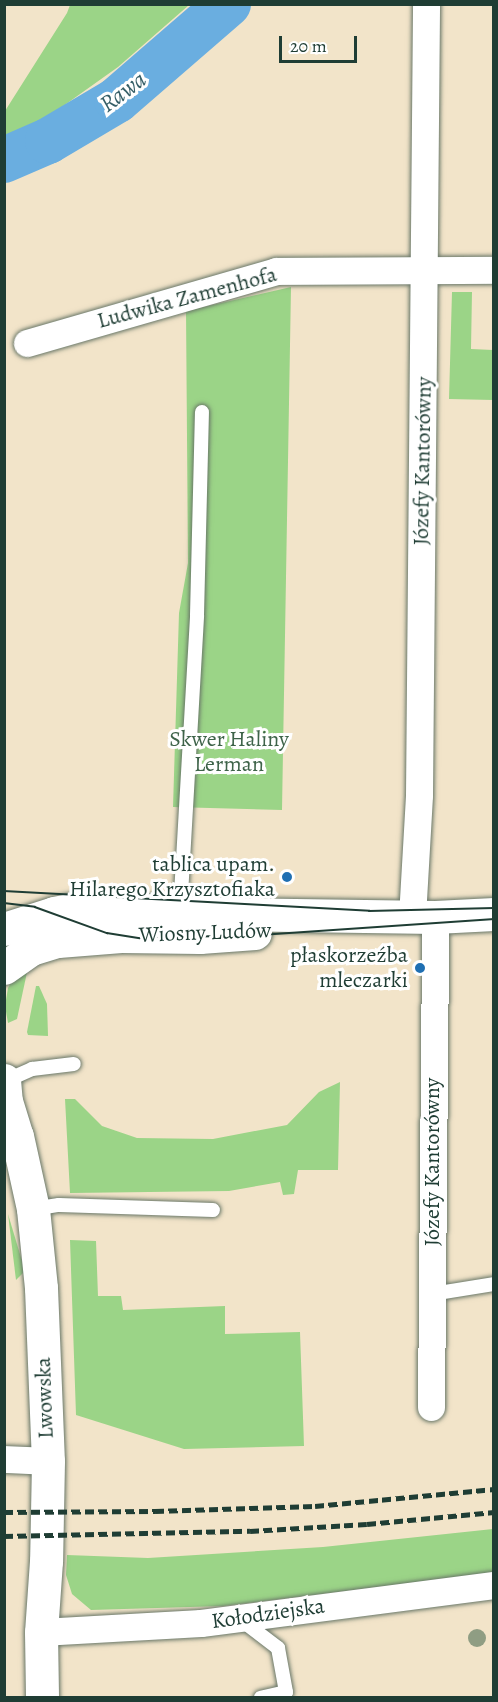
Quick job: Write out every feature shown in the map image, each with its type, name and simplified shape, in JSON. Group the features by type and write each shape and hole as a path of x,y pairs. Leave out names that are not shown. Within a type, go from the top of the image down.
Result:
{"street":[{"name":"Józefy Kantorówny","path":"426,4 419,795 424,917 432,1294 431,1407"},
{"name":"Ludwika Zamenhofa","path":"27,343 248,277 276,272 494,270"},
{"name":"Wiosny Ludów","path":"4,929 54,912 86,907 172,924"},
{"name":"Wiosny Ludów","path":"4,968 31,949 58,941 121,936 172,924 494,914"},
{"name":"Lwowska","path":"5,1090 33,1209 41,1288 48,1461 46,1561 41,1632 42,1698"},
{"path":"4,1460 48,1461"},
{"name":"Kołodziejska","path":"41,1632 201,1623 494,1585"}],"lane":[{"path":"172,924 197,615 202,412"},
{"path":"5,1090 32,1069 74,1064"},
{"path":"33,1209 59,1205 213,1210"},
{"path":"432,1294 494,1284"},
{"path":"239,1619 278,1648 286,1692 261,1698"}],"green space":[{"path":"70,5 189,5 118,67 52,114 5,137 5,111"},
{"name":"Skwer Haliny Lerman","path":"291,287 282,810 173,807 179,613 188,563 186,311"},
{"path":"452,292 472,292 471,349 493,350 493,400 449,399"},
{"path":"29,963 17,1019 8,1023 5,1006 8,988 14,977"},
{"path":"36,986 39,986 47,1004 48,1036 28,1035 27,1032"},
{"path":"340,1082 338,1170 298,1170 294,1194 283,1195 280,1182 229,1191 70,1193 65,1099 75,1099 102,1126 137,1138 213,1139 287,1125 319,1092"},
{"path":"8,1214 25,1271 16,1280"},
{"path":"70,1240 96,1241 98,1296 121,1296 123,1310 225,1306 225,1334 300,1332 304,1446 184,1449 76,1415"},
{"path":"493,1529 493,1573 223,1606 91,1610 72,1594 66,1575 67,1555 148,1558 323,1547"}],"waterway":[{"name":"Rawa","path":"4,160 48,141 117,100 228,4"}],"tram line":[{"path":"4,891 369,911 494,908"},
{"path":"4,903 35,907 107,933 140,938 260,935 494,919"}],"railway":[{"path":"4,1512 155,1511 315,1506 494,1489"},
{"path":"4,1536 250,1531 367,1524 494,1512"}],"place":[{"name":"tablica upam. Hilarego Krzysztofiaka","path":"287,877"},
{"name":"płaskorzeźba mleczarki","path":"420,968"}]}
